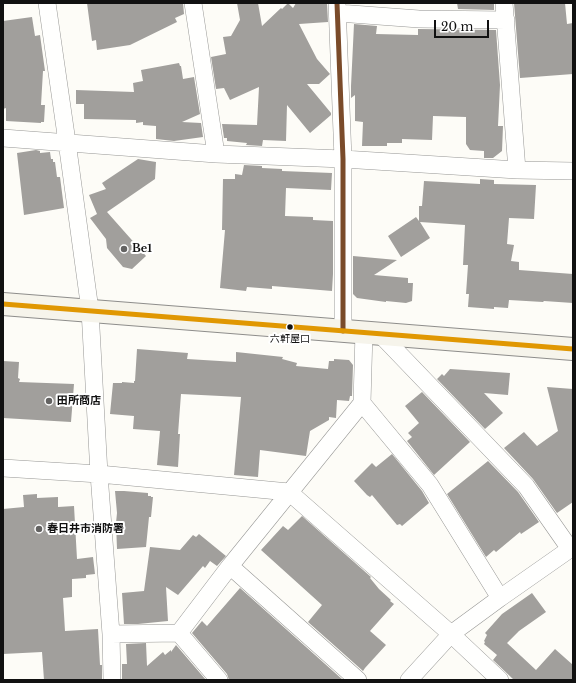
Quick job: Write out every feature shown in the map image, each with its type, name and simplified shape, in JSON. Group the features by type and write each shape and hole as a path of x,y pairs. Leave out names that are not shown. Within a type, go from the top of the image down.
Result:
{"street":[{"path":"47,3 68,142 90,310 112,680"},
{"path":"193,3 216,154"},
{"path":"504,3 517,170"},
{"path":"179,633 230,566 362,402 362,332 343,159 338,8 420,11 506,20"},
{"path":"3,138 216,154 343,159 517,170 573,171"},
{"path":"3,304 573,349"},
{"path":"362,332 526,486 572,549 500,598 451,634 409,680"},
{"path":"362,402 430,485 500,598"},
{"path":"3,468 100,474 289,492 451,634 500,680"},
{"path":"230,566 358,680"},
{"path":"110,634 179,633"},
{"path":"179,633 219,680"}],"building":[{"path":"87,3 183,3 184,14 175,18 177,22 130,45 97,50 96,40 92,41"},
{"path":"237,3 258,3 262,26 288,3 293,8 296,3 327,3 328,22 299,24 317,59 330,74 319,84 307,84 331,113 331,115 310,133 287,105 286,141 263,140 262,146 246,145 247,143 227,141 227,138 224,138 222,124 257,125 259,87 230,100 224,88 216,89 211,57 226,54 223,37 231,36 240,20"},
{"path":"457,3 494,3 494,10 458,9"},
{"path":"514,3 565,3 567,24 573,23 573,74 520,78"},
{"path":"32,17 35,36 40,35 45,71 43,71 41,105 45,105 44,122 6,121 6,108 3,109 3,21"},
{"path":"354,24 377,26 376,34 418,35 418,29 496,30 500,85 498,126 503,126 502,151 493,158 484,158 484,151 470,150 466,144 466,117 433,116 432,140 402,139 402,143 387,143 387,146 362,146 363,122 355,121 355,95 351,98"},
{"path":"179,63 181,66 183,79 194,77 200,114 182,122 201,123 203,137 174,141 156,139 156,126 143,125 143,122 136,123 136,120 84,119 84,104 76,104 76,90 134,92 133,83 143,81 141,70"},
{"path":"36,150 40,151 40,153 50,152 51,159 55,162 57,177 60,177 64,208 24,215 17,153"},
{"path":"138,159 156,162 155,179 107,212 146,256 132,269 123,267 107,248 106,239 90,218 97,214 89,195 106,189 102,183"},
{"path":"244,165 282,169 282,171 332,173 331,190 286,188 285,216 313,217 313,220 333,221 332,291 272,286 272,289 247,287 246,291 220,288 225,230 222,230 223,179 235,179 235,174 242,175"},
{"path":"480,179 494,180 494,184 536,185 534,219 509,218 507,244 514,245 511,261 519,262 519,270 573,274 573,303 509,300 508,308 494,307 494,309 468,307 469,294 466,294 468,265 463,265 465,225 420,222 430,238 401,257 388,236 416,217 419,221 419,206 422,206 424,181 480,184"},
{"path":"353,256 397,260 374,275 408,278 408,283 413,283 412,301 406,303 386,302 357,298 353,294"},
{"path":"137,349 188,353 187,359 236,362 236,352 283,357 282,359 297,363 296,366 328,369 329,361 334,361 334,359 349,360 353,365 352,396 350,396 349,401 337,400 336,418 329,417 329,420 310,431 306,456 260,450 258,477 234,475 241,397 181,394 178,434 180,434 178,467 157,465 160,431 133,429 134,416 110,414 113,383 134,383 135,381"},
{"path":"3,361 19,362 19,382 74,384 71,422 3,418"},
{"path":"450,369 510,373 508,395 484,393 503,413 485,429 437,379 442,374 444,376"},
{"path":"547,387 573,389 573,502 557,513 533,479 504,448 524,432 537,446 558,431"},
{"path":"422,392 470,442 434,475 407,441 412,437 408,433 419,423 405,406"},
{"path":"392,454 422,491 429,503 402,526 400,524 397,525 372,495 370,497 367,495 354,481 372,463 376,467"},
{"path":"488,461 518,492 539,522 521,534 520,532 496,552 494,550 486,557 447,494"},
{"path":"115,491 148,493 148,496 153,497 146,547 117,549 117,513"},
{"path":"37,494 37,498 58,497 58,507 74,506 77,559 93,557 95,574 86,575 86,578 72,579 72,597 63,598 65,631 98,629 102,680 44,680 42,652 3,654 3,509 24,507 23,495"},
{"path":"302,516 371,577 370,578 379,589 394,604 370,631 386,645 363,671 308,622 322,605 261,550 283,526 288,530"},
{"path":"199,534 226,556 217,566 210,561 205,568 203,566 178,595 166,587 168,621 124,624 122,593 144,591 150,547 180,550 193,535 196,537"},
{"path":"240,588 343,680 229,680 227,674 192,633 202,621 207,626"},
{"path":"532,593 546,612 519,631 507,643 536,670 555,649 573,665 573,680 514,680 493,660 497,655 484,644 487,635 485,633 502,614"},
{"path":"146,643 147,666 163,652 165,655 171,650 171,652 176,645 206,680 122,680 122,664 127,664 126,644"}],"transit line":[{"path":"337,3 343,159 343,331"},
{"path":"3,304 573,349"}],"place":[{"name":"Be1","path":"124,249"},
{"name":"六軒屋口","path":"290,327"},
{"name":"田所商店","path":"49,401"},
{"name":"春日井市消防署","path":"39,529"}]}
